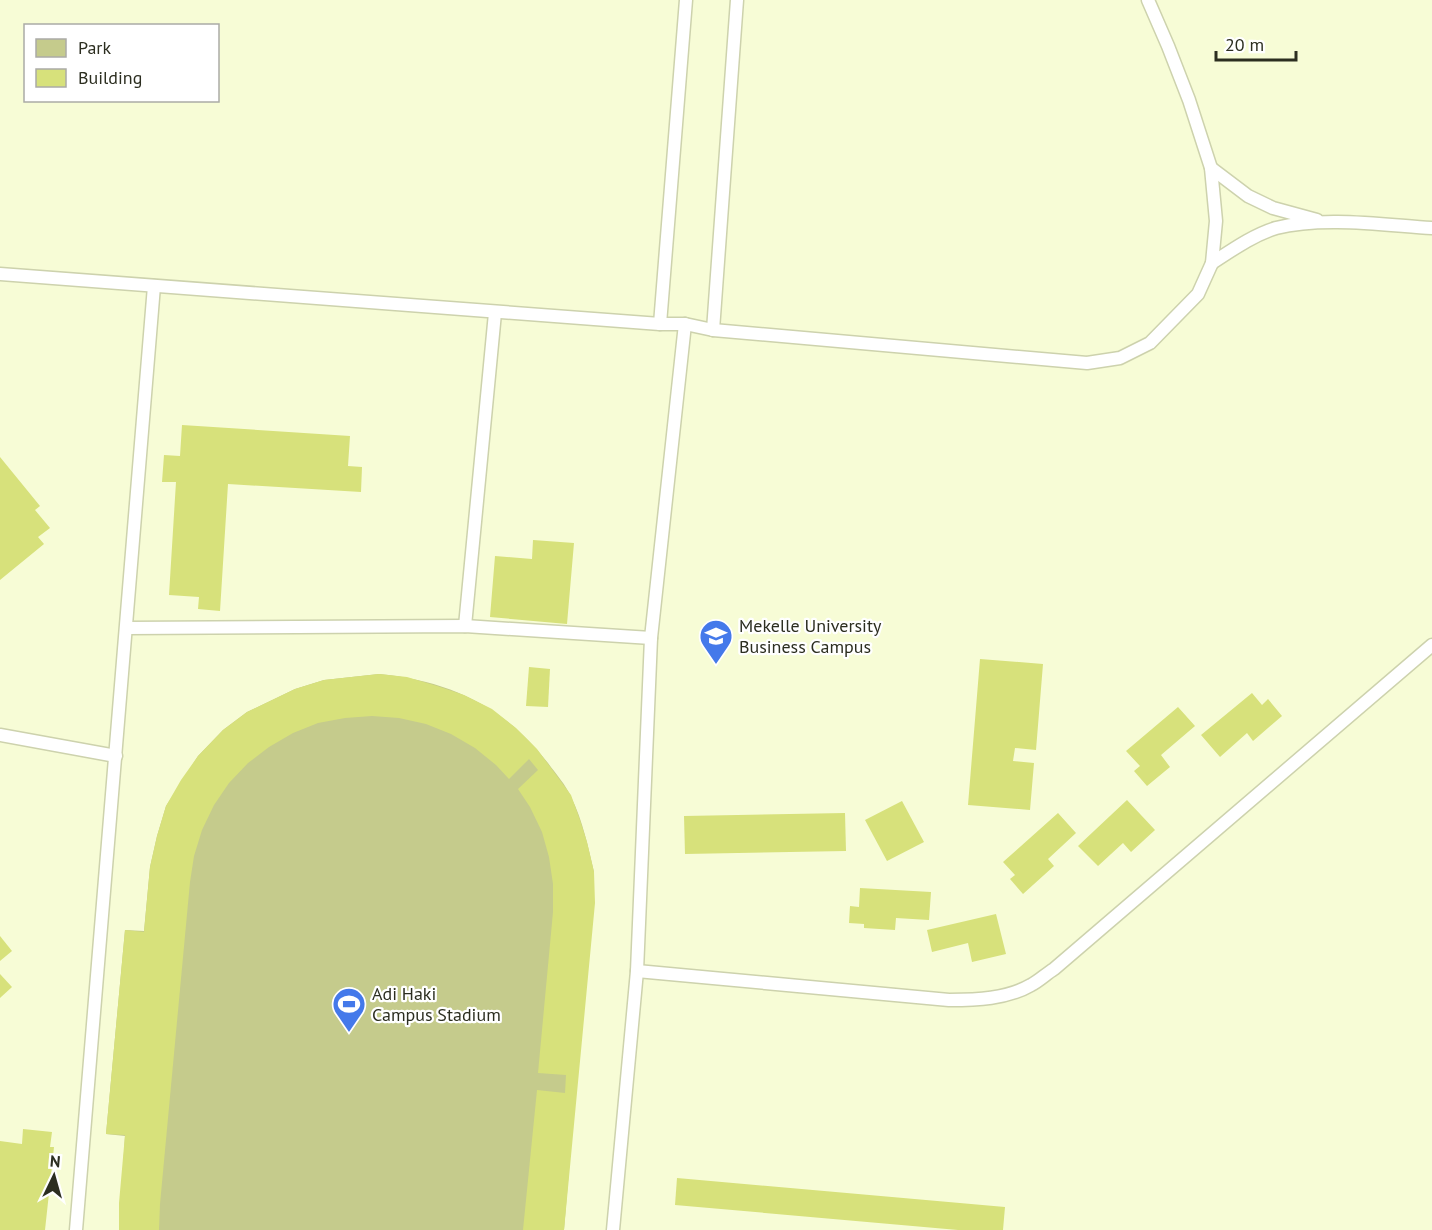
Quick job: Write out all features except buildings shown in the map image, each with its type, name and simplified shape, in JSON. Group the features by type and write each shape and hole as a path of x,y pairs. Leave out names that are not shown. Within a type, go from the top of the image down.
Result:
{"lane":[{"path":"660,324 686,0"},
{"path":"713,330 738,0"},
{"path":"0,274 495,313 685,324 713,330 1087,363 1120,358 1150,343 1198,294 1212,263 1216,221 1211,168 1185,89 1148,0"},
{"path":"1211,168 1248,196 1273,208 1321,222"},
{"path":"1212,263 1245,242 1276,229 1321,222 1432,228"},
{"path":"76,1230 154,286"},
{"path":"465,626 495,313"},
{"path":"613,1230 637,971 651,638 685,324"},
{"path":"127,628 465,626 651,638"},
{"path":"637,971 949,1000 979,1000 1030,986 1054,969 1432,645"},
{"path":"0,735 116,756"}],"green space":[{"name":"Adi Haki Campus Stadium","path":"379,674 405,677 452,690 474,700 513,726 531,743 564,784 582,825 594,872 564,1230 119,1230 125,1136 106,1134 125,930 144,931 150,867 166,806 198,756 223,730 247,712 295,689 324,680"}],"place":[{"name":"Mekelle University Business Campus","path":"716,665"},
{"name":"Adi Haki Campus Stadium","path":"349,1033"}]}
